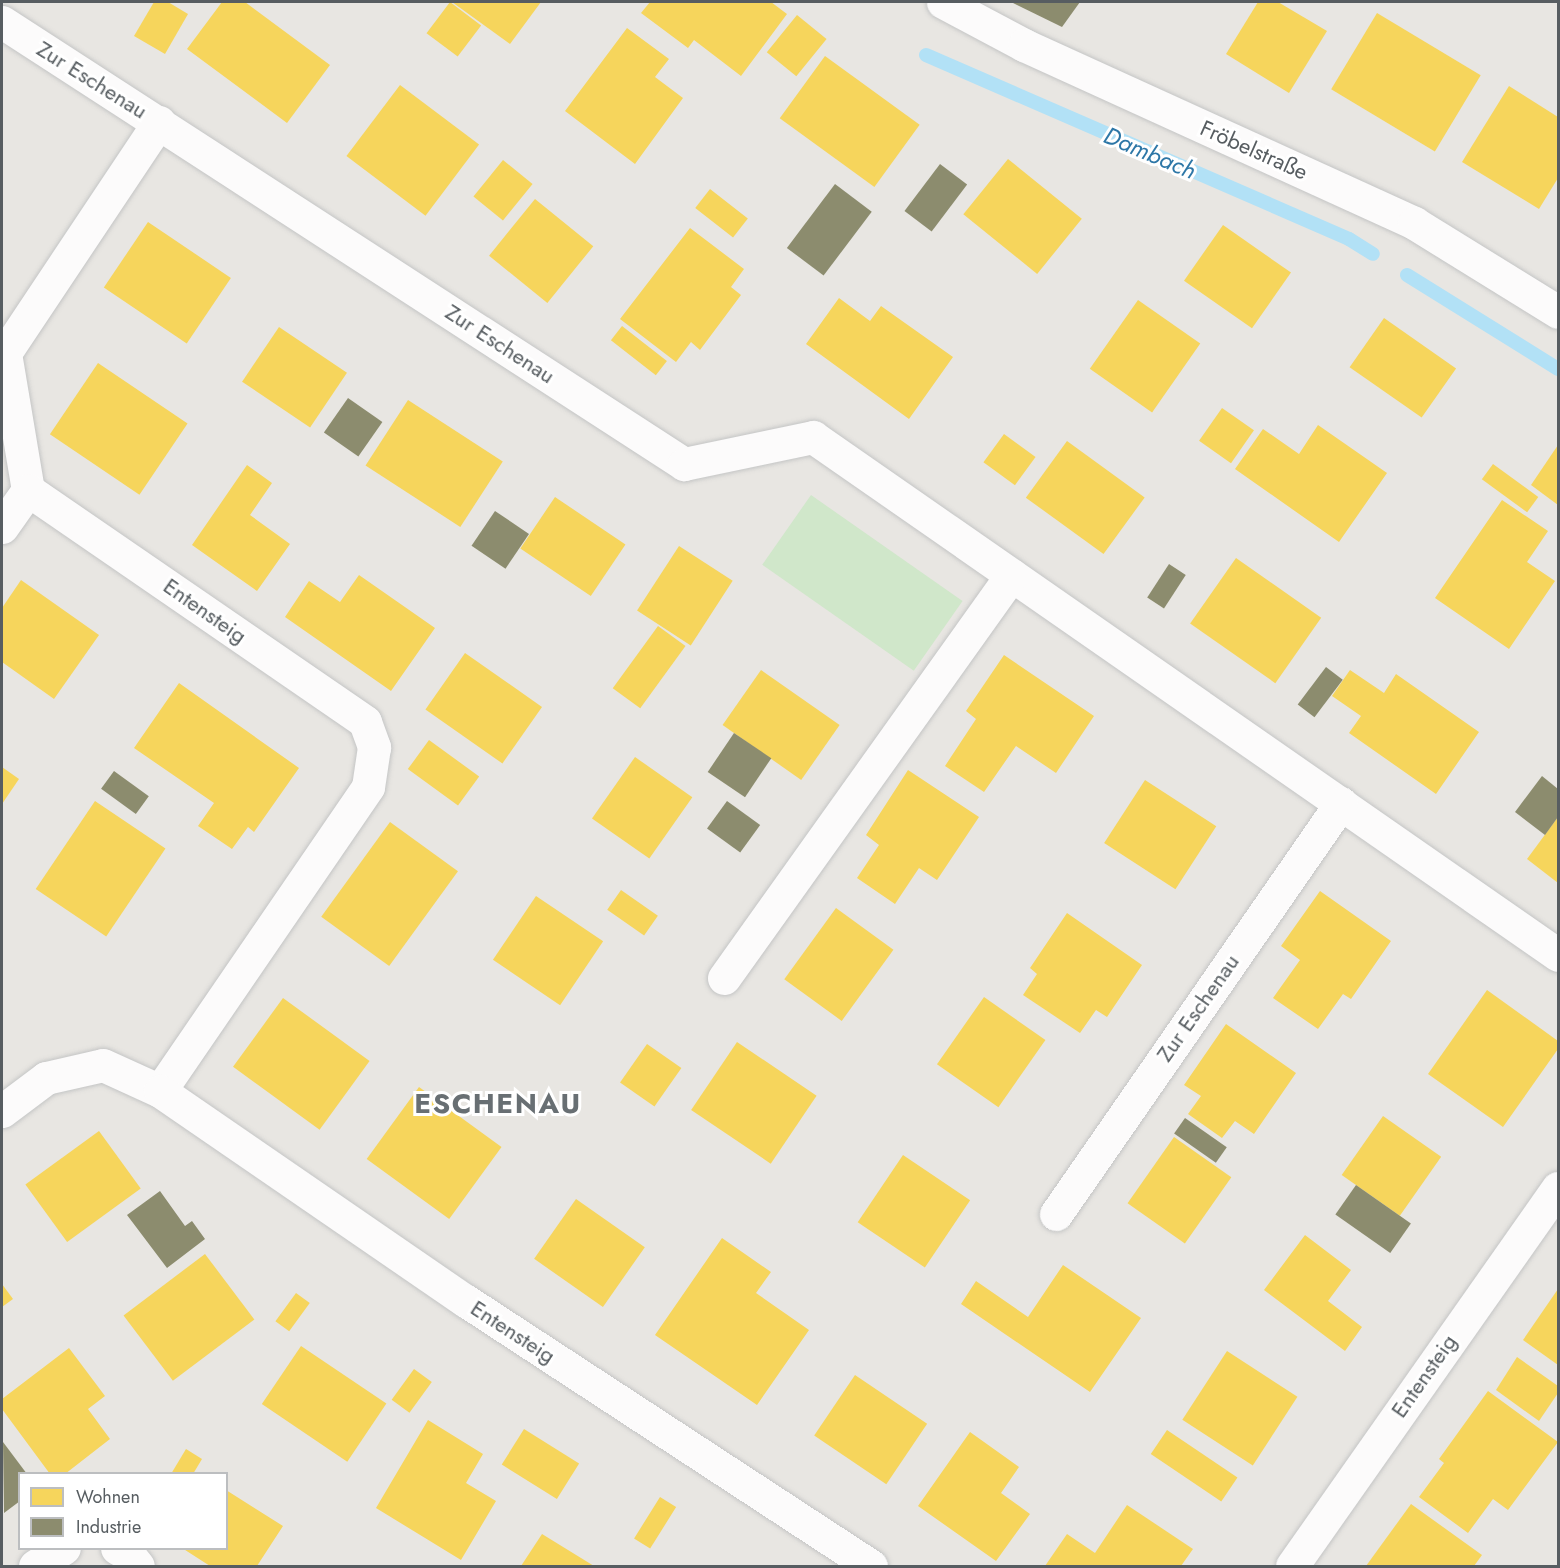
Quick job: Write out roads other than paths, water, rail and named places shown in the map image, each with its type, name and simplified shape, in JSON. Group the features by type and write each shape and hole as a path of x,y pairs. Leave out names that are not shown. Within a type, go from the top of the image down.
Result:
{"street":[{"name":"Fröbelstraße","path":"943,2 1024,45 1414,223 1558,312"},
{"name":"Zur Eschenau","path":"2,22 684,464 813,437 1558,955"},
{"path":"2,527 28,489 4,353 159,122"},
{"name":"Entensteig","path":"28,489 365,722 374,747 368,787 160,1091"},
{"path":"724,978 1011,575"},
{"name":"Zur Eschenau","path":"1056,1214 1341,803"},
{"name":"Entensteig","path":"2,1111 46,1077 103,1065 160,1091 466,1301 871,1566"},
{"name":"Entensteig","path":"1292,1566 1558,1188"},
{"path":"35,1566 61,1550"},
{"path":"120,1550 129,1555 138,1566"}],"waterway":[{"name":"Dambach","path":"926,55 1349,239 1373,254"},
{"name":"Dambach","path":"1407,275 1558,369"}],"district":[{"name":"ESCHENAU","path":"498,1104"}]}
